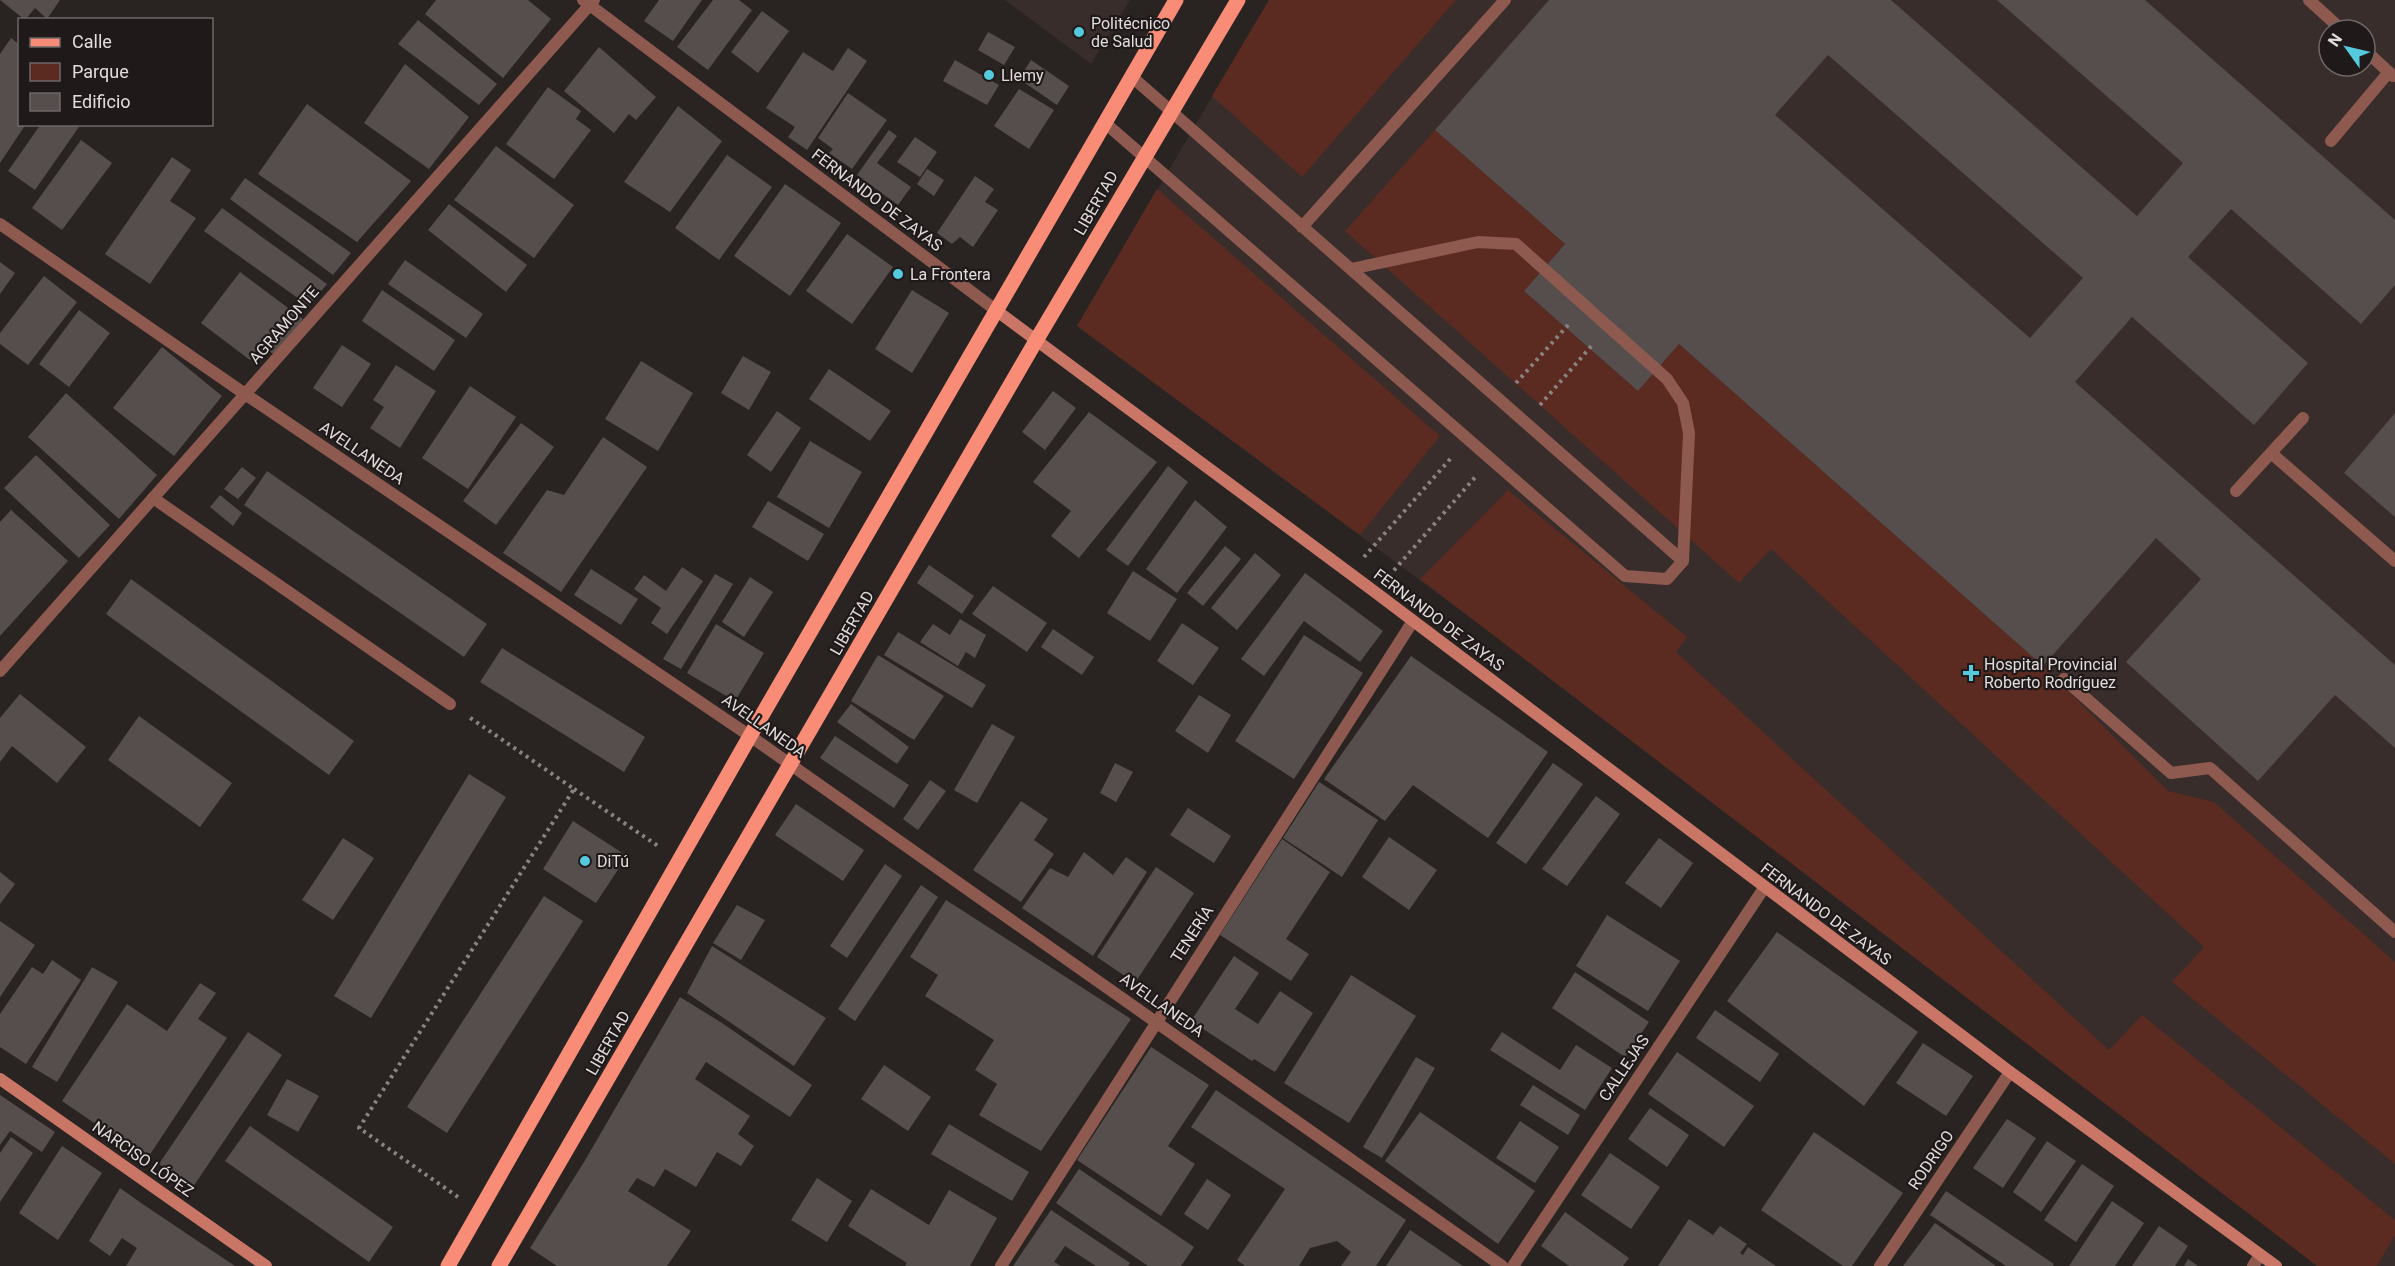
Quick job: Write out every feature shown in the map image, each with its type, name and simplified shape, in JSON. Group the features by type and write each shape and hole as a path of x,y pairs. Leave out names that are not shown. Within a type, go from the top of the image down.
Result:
{"main road":[{"name":"LIBERTAD","path":"448,1266 750,736 1176,0"},
{"name":"LIBERTAD","path":"499,1266 1037,339 1238,0"}],"street":[{"path":"1302,227 1504,0"},
{"path":"2309,0 2329,18"},
{"name":"FERNANDO DE ZAYAS","path":"589,2 997,311 1413,621 1764,888 2010,1072 2276,1266"},
{"name":"AGRAMONTE","path":"0,671 589,2"},
{"path":"2331,141 2392,75 2377,61"},
{"path":"1131,76 1683,561"},
{"path":"1104,122 1625,576 1667,579 1683,561 1689,433 1683,404 1667,379 1516,244 1479,242 1351,269"},
{"name":"AVELLANEDA","path":"0,224 245,394 750,736 1502,1266"},
{"path":"2236,491 2303,418"},
{"path":"2271,453 2395,561"},
{"path":"153,498 450,704"},
{"name":"TENERÍA","path":"1002,1266 1413,621"},
{"path":"2064,679 2171,773 2210,768 2395,932"},
{"name":"CALLEJAS","path":"1513,1266 1764,888"},
{"name":"RODRIGO","path":"1880,1266 2010,1072"},
{"name":"NARCISO LÓPEZ","path":"0,1079 266,1266"},
{"path":"2253,1266 2260,1255"}],"path":[{"path":"450,704 679,861"},
{"path":"478,1211 359,1128 574,789"}],"shaded area":[{"name":"Politécnico de Salud","path":"1005,0 1130,0 1091,64"},
{"name":"Hospital Provincial Roberto Rodríguez","path":"1269,0 2395,0 2395,1266 2317,1266 1673,768 1077,326"}],"green space":[{"path":"1269,0 1456,0 1302,177 1212,96"},
{"path":"1435,130 1565,244 1524,291 1638,391 1679,344 2043,666 2168,791 2214,802 2395,962 2395,1164 2172,982 2204,947 1771,549 1739,583 1345,231"},
{"path":"1157,189 1440,436 1360,535 1077,326"},
{"path":"1508,490 1687,637 1676,652 2109,1050 2142,1015 2395,1220 2395,1235 2377,1266 2317,1266 1420,579"}],"building":[{"path":"0,0 60,0 48,18 35,8 27,18 22,18"},
{"path":"436,0 528,0 551,19 503,78 425,14"},
{"path":"659,0 702,0 673,41 644,21"},
{"path":"713,0 739,0 752,10 708,70 677,47"},
{"path":"1549,0 1891,0 2137,216 2183,163 1997,0 2145,0 2395,220 2395,285 2361,324 2231,209 2188,257 2308,363 2254,425 2132,317 2075,382 2395,665 2395,748 2335,695 2258,781 2126,662 2201,579 2156,538 2043,666 1679,344 1638,391 1524,291 1565,244 1435,130","holes":["1828,55 2083,278 2030,338 1775,115"]},
{"path":"762,11 789,31 758,73 731,52"},
{"path":"418,20 497,84 479,105 398,44"},
{"path":"988,32 1015,47 1004,65 978,50"},
{"path":"11,38 18,43 18,126 25,126 0,163 0,54"},
{"path":"599,47 656,97 636,120 629,114 614,133 564,91"},
{"path":"848,48 867,61 807,150 788,137 795,127 766,108 803,52 833,71"},
{"path":"955,60 999,85 987,105 943,81"},
{"path":"1031,60 1069,86 1057,105 1019,79"},
{"path":"405,64 469,117 429,169 364,123"},
{"path":"548,87 581,111 576,119 591,130 554,179 506,144"},
{"path":"1019,89 1054,110 1029,149 994,126"},
{"path":"848,93 887,120 852,169 829,153 833,149 818,138"},
{"path":"307,104 411,181 357,242 258,174"},
{"path":"678,106 722,141 670,212 624,182"},
{"path":"40,126 80,126 35,190 8,171"},
{"path":"889,130 897,136 877,163 911,187 898,205 857,175"},
{"path":"915,137 937,152 920,177 897,162"},
{"path":"81,140 112,163 62,230 32,208"},
{"path":"496,146 574,205 534,258 454,200"},
{"path":"727,155 772,187 719,260 675,228"},
{"path":"172,157 191,170 170,201 196,218 150,284 105,254"},
{"path":"927,169 944,180 934,196 917,184"},
{"path":"975,176 994,189 985,202 998,210 973,247 960,237 952,244 937,233"},
{"path":"245,178 351,253 333,275 230,199"},
{"path":"785,184 841,223 790,296 734,256"},
{"path":"449,204 527,265 506,292 428,230"},
{"path":"222,208 327,284 309,306 204,231"},
{"path":"847,234 893,267 852,324 806,291"},
{"path":"405,260 483,314 466,338 388,284"},
{"path":"0,262 15,273 0,294"},
{"path":"240,272 303,319 276,356 261,345 250,360 201,323"},
{"path":"44,276 77,302 28,365 0,344 0,333"},
{"path":"382,290 455,340 434,371 362,321"},
{"path":"912,290 949,313 912,373 875,349"},
{"path":"79,310 110,333 69,387 39,364"},
{"path":"342,345 371,364 342,407 313,388"},
{"path":"162,347 222,396 174,456 113,408"},
{"path":"743,356 771,372 749,410 721,393"},
{"path":"641,361 693,393 658,451 605,419"},
{"path":"396,365 436,391 400,448 370,428 384,407 373,400"},
{"path":"829,369 891,411 870,441 809,399"},
{"path":"470,386 516,417 468,489 422,458"},
{"path":"1053,391 1076,408 1045,450 1022,432"},
{"path":"66,393 157,475 119,519 28,437"},
{"path":"777,411 801,428 771,472 747,455"},
{"path":"1089,412 1157,462 1079,558 1051,536 1071,511 1033,482"},
{"path":"2395,413 2395,517 2344,473"},
{"path":"521,423 554,447 496,525 463,501"},
{"path":"603,437 647,467 561,592 503,553 547,490 564,495"},
{"path":"810,441 862,472 829,528 777,497"},
{"path":"36,455 110,525 79,558 4,488"},
{"path":"1168,466 1188,482 1128,566 1106,550"},
{"path":"242,467 256,478 238,499 224,489"},
{"path":"267,471 487,624 464,657 244,505"},
{"path":"220,495 242,513 233,526 210,507"},
{"path":"1195,500 1227,527 1177,593 1146,569"},
{"path":"768,501 824,534 808,561 752,527"},
{"path":"11,510 68,561 0,636 0,522"},
{"path":"1225,546 1241,559 1203,606 1187,593"},
{"path":"1255,553 1281,575 1237,630 1211,608"},
{"path":"929,565 974,596 962,614 917,583"},
{"path":"682,567 703,581 667,634 651,623 661,608 634,589 644,575 666,591"},
{"path":"591,569 638,599 621,625 574,595"},
{"path":"1133,571 1177,599 1150,641 1107,613"},
{"path":"1305,573 1383,631 1360,662 1304,621 1264,676 1241,659"},
{"path":"715,574 733,584 681,669 663,659"},
{"path":"750,577 773,592 744,637 722,622"},
{"path":"131,579 354,741 329,775 106,614"},
{"path":"993,586 1047,623 1027,652 972,614"},
{"path":"960,619 986,635 975,658 966,652 958,666 920,642 933,624 950,635"},
{"path":"1182,623 1219,648 1193,685 1157,661"},
{"path":"716,624 764,653 735,701 687,673"},
{"path":"1053,629 1094,657 1082,675 1041,647"},
{"path":"898,632 986,685 972,708 884,655"},
{"path":"1304,635 1363,673 1294,779 1235,741"},
{"path":"502,648 645,737 624,772 480,682"},
{"path":"878,655 944,696 914,740 851,701"},
{"path":"1411,656 1548,752 1488,838 1413,785 1385,821 1324,779"},
{"path":"20,694 86,747 57,783 12,746 0,762 0,718"},
{"path":"1199,695 1231,715 1208,753 1175,731"},
{"path":"851,704 909,747 897,764 837,722"},
{"path":"139,716 232,783 200,827 108,760"},
{"path":"992,724 1015,737 977,803 954,790"},
{"path":"835,736 909,785 894,808 820,758"},
{"path":"1115,763 1133,772 1116,802 1100,793"},
{"path":"1553,763 1583,784 1526,864 1496,843"},
{"path":"469,774 506,797 371,1018 334,996"},
{"path":"930,780 946,791 918,830 903,819"},
{"path":"1319,782 1378,820 1342,877 1283,838"},
{"path":"1596,796 1620,814 1567,886 1542,869"},
{"path":"1021,801 1048,819 1034,840 1054,854 1021,902 973,870"},
{"path":"796,804 864,850 843,881 775,835"},
{"path":"1188,808 1231,836 1214,863 1170,835"},
{"path":"573,821 627,856 596,903 543,869"},
{"path":"1389,837 1437,870 1409,910 1362,877"},
{"path":"343,838 374,858 333,920 302,900"},
{"path":"1659,838 1693,863 1661,908 1625,883"},
{"path":"1282,839 1330,872 1286,939 1309,954 1291,981 1220,935"},
{"path":"1084,852 1113,875 1126,857 1147,872 1093,956 1022,908 1050,868 1068,877"},
{"path":"885,864 902,876 847,958 830,946"},
{"path":"1156,867 1194,893 1135,983 1097,957"},
{"path":"0,872 15,884 0,904"},
{"path":"921,885 938,897 855,1021 838,1009"},
{"path":"544,896 583,921 447,1133 407,1107"},
{"path":"946,900 1131,1019 1041,1151 979,1115 997,1084 975,1070 994,1040 925,996 938,975 910,957"},
{"path":"737,905 765,920 741,960 713,943"},
{"path":"1607,915 1680,961 1648,1011 1576,966"},
{"path":"0,921 35,945 0,997"},
{"path":"1777,932 1918,1032 1864,1106 1727,1001"},
{"path":"712,946 826,1018 794,1066 687,993"},
{"path":"1234,956 1259,973 1235,1009 1258,1024 1280,991 1313,1013 1275,1072 1254,1059 1252,1061 1191,1021"},
{"path":"52,960 81,980 26,1064 0,1047 0,1014 32,967 43,974"},
{"path":"92,967 118,982 57,1082 32,1067"},
{"path":"1575,972 1649,1022 1625,1057 1552,1008"},
{"path":"1351,975 1416,1016 1349,1123 1284,1083"},
{"path":"200,983 216,993 198,1019 227,1038 147,1159 62,1101 127,1004 167,1031"},
{"path":"680,997 812,1085 790,1117 706,1062 695,1079 750,1116 738,1134 754,1146 741,1166 717,1152 696,1187 665,1169 654,1187 637,1178 628,1191 691,1231 667,1266 557,1266 530,1248 584,1162"},
{"path":"1715,1010 1779,1054 1760,1082 1696,1038"},
{"path":"248,1032 282,1055 193,1187 159,1164"},
{"path":"1502,1032 1560,1070 1576,1045 1612,1068 1585,1110 1490,1050"},
{"path":"1923,1043 1973,1076 1946,1116 1896,1083"},
{"path":"1151,1047 1209,1085 1168,1146 1195,1164 1161,1216 1077,1160"},
{"path":"1677,1052 1754,1106 1724,1147 1648,1094"},
{"path":"1416,1057 1435,1068 1382,1158 1363,1147"},
{"path":"884,1065 931,1097 908,1131 861,1099"},
{"path":"287,1079 319,1096 298,1132 267,1115"},
{"path":"1533,1085 1580,1115 1568,1135 1520,1105"},
{"path":"1216,1090 1406,1220 1376,1266 1341,1266 1351,1252 1337,1241 1310,1248 1299,1266 1245,1266 1237,1260 1285,1189 1191,1127"},
{"path":"0,1095 55,1132 42,1152 10,1131 0,1145"},
{"path":"1650,1108 1689,1135 1667,1167 1628,1139"},
{"path":"1420,1112 1535,1191 1498,1244 1385,1161"},
{"path":"2007,1119 2036,1138 2003,1188 1973,1168"},
{"path":"1520,1121 1559,1147 1535,1183 1496,1158"},
{"path":"949,1124 1029,1172 1012,1201 931,1154"},
{"path":"250,1126 393,1227 369,1262 225,1161"},
{"path":"1814,1132 1903,1193 1852,1266 1843,1266 1761,1210"},
{"path":"11,1137 33,1153 0,1202 0,1153"},
{"path":"2047,1141 2076,1161 2041,1212 2013,1192"},
{"path":"62,1146 102,1173 58,1240 19,1213"},
{"path":"1610,1153 1660,1187 1631,1229 1581,1195"},
{"path":"2082,1164 2114,1186 2076,1242 2044,1220"},
{"path":"1079,1169 1194,1247 1181,1266 1148,1266 1056,1203"},
{"path":"817,1178 852,1201 827,1242 791,1220"},
{"path":"1207,1179 1231,1195 1208,1230 1184,1214"},
{"path":"120,1188 235,1266 126,1266 137,1248 122,1238 110,1256 89,1241"},
{"path":"871,1189 929,1225 949,1190 997,1218 970,1266 905,1266 907,1263 848,1226"},
{"path":"1946,1191 2054,1264 2053,1266 2006,1266 1930,1215"},
{"path":"2112,1201 2144,1223 2115,1266 2069,1266"},
{"path":"1051,1210 1130,1263 1128,1266 1096,1266 1065,1246 1054,1262 1061,1266 1013,1266"},
{"path":"1565,1212 1629,1258 1623,1266 1569,1266 1541,1246"},
{"path":"1689,1219 1713,1235 1720,1226 1747,1244 1740,1253 1743,1255 1748,1247 1776,1266 1658,1266"},
{"path":"1935,1223 1996,1266 1903,1266"},
{"path":"2159,1226 2188,1246 2175,1266 2132,1266"},
{"path":"1410,1230 1463,1266 1386,1266"},
{"path":"2188,1259 2198,1266 2184,1266"}],"place":[{"name":"Politécnico de Salud","path":"1079,32"},
{"name":"Llemy","path":"989,75"},
{"name":"La Frontera","path":"898,274"},
{"name":"Hospital Provincial Roberto Rodríguez","path":"1971,673"},
{"name":"DiTú","path":"585,861"}]}
